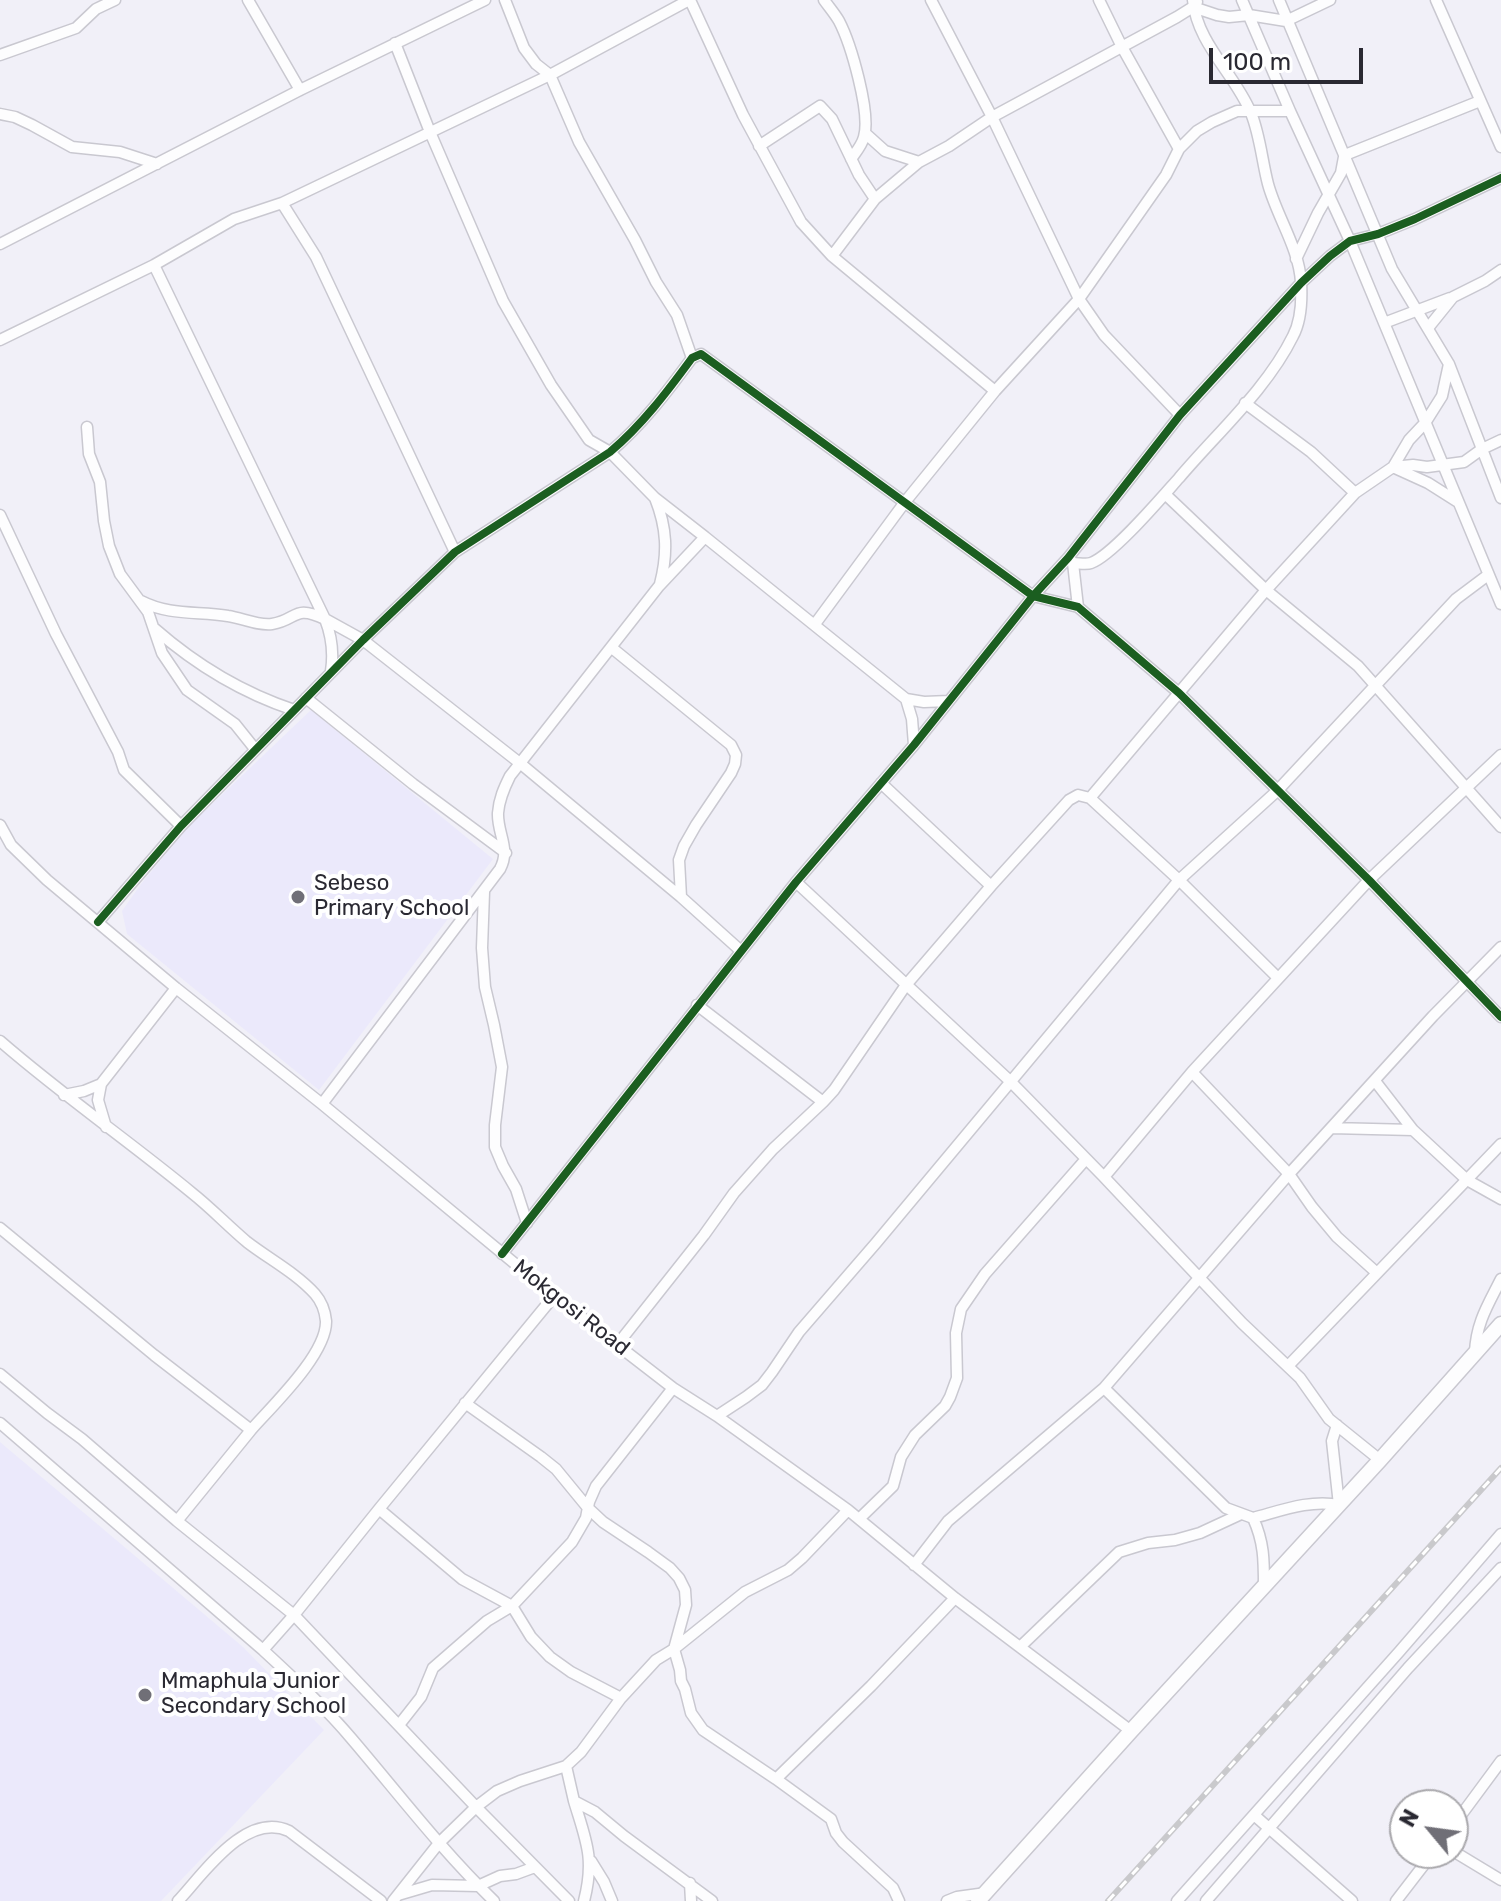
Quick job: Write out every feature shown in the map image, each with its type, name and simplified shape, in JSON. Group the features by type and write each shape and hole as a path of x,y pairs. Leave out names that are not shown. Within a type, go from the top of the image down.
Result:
{"street":[{"path":"0,55 76,28 96,9 115,0"},
{"path":"248,0 300,90"},
{"path":"505,0 524,48 536,64 550,75 579,142 677,315 692,358"},
{"path":"0,340 154,265 234,219 282,203 550,75 690,0 759,146 801,222 832,256 995,391"},
{"path":"824,0 838,20 851,50 865,114 864,140 851,159"},
{"path":"931,0 992,117 1079,299 1104,335 1180,415"},
{"path":"1099,0 1179,149"},
{"path":"1242,0 1350,241 1500,600"},
{"path":"1279,0 1392,269 1449,364 1501,498"},
{"path":"1195,2 1217,15 1249,15 1286,21 1330,0"},
{"path":"1436,0 1501,147"},
{"path":"0,244 478,1"},
{"path":"832,256 875,199 919,162 1195,2"},
{"path":"1070,560 1089,564 1120,541 1268,378 1295,334 1301,283 1296,259 1268,185 1251,112 1208,44 1195,2"},
{"path":"395,43 503,301 583,434 610,452 655,498 906,699 949,701"},
{"path":"1345,155 1480,101"},
{"path":"759,146 820,106 832,119 859,175 875,199"},
{"path":"815,624 905,502 995,391 1079,299 1166,175 1179,149 1197,131 1237,111 1290,111"},
{"path":"0,114 15,117 72,147 120,152 157,164"},
{"path":"865,133 885,151 919,162"},
{"path":"1296,259 1341,173 1345,155"},
{"path":"502,1254 796,882 914,745 1033,596 1070,560 1180,415 1301,283 1350,241 1415,219 1501,178"},
{"path":"282,203 316,257 455,552"},
{"path":"154,265 325,619 333,650 331,673"},
{"path":"1384,323 1453,297 1501,270"},
{"path":"1428,328 1453,297"},
{"path":"98,922 181,826 255,749 455,552 610,452 652,411 692,358 701,354 1033,596 1078,607 1179,693 1369,880 1501,1017"},
{"path":"1090,798 1266,590 1355,493 1393,467 1442,396 1449,364"},
{"path":"1245,403 1311,452 1355,493"},
{"path":"87,427 89,454 100,482 109,546 120,574 141,601 162,653 187,690 235,724 255,749"},
{"path":"1393,467 1464,462 1501,440"},
{"path":"1393,467 1428,483 1458,503"},
{"path":"1165,494 1266,590 1358,666 1501,827"},
{"path":"655,498 663,518 665,536 665,566 659,586"},
{"path":"0,515 56,634 118,752 124,770 181,826"},
{"path":"322,1104 500,869 506,853 498,814 501,795 510,776 659,586 705,537"},
{"path":"1070,560 1078,607"},
{"path":"717,1416 762,1385 799,1332 1179,880 1277,791 1456,599 1488,575"},
{"path":"141,601 167,612 230,616 269,624 305,612 363,640 521,764 741,951"},
{"path":"153,627 209,669 269,702 294,710"},
{"path":"612,648 731,745 736,755 731,773 684,846 679,860 681,897"},
{"path":"306,698 413,784 506,853"},
{"path":"906,699 912,719 914,745"},
{"path":"1104,1177 1192,1072 1369,880 1501,755"},
{"path":"881,783 991,886"},
{"path":"617,1345 734,1193 773,1149 834,1090 906,985 991,886 1069,800 1078,795 1090,798 1278,978"},
{"name":"Mokgosi Road","path":"0,825 5,847 554,1296 673,1388 848,1510 955,1598 1131,1731"},
{"path":"796,882 1010,1081 1198,1277 1300,1378 1325,1413 1380,1460"},
{"path":"484,892 482,948 485,987 502,1067 495,1147 516,1189 527,1223"},
{"path":"914,1565 948,1521 1104,1388 1289,1174 1501,947"},
{"path":"106,1127 98,1100 101,1084 176,988"},
{"path":"697,1005 823,1102"},
{"path":"0,1041 64,1095 193,1193 246,1241 294,1276 315,1294 324,1308 325,1334 319,1349 177,1521"},
{"path":"1192,1072 1289,1174 1337,1237 1377,1273"},
{"path":"1375,1081 1413,1130 1467,1180 1501,1199"},
{"path":"64,1095 101,1084"},
{"path":"1331,1128 1413,1130"},
{"path":"1288,1366 1501,1144"},
{"path":"859,1519 893,1486 901,1457 915,1435 945,1406 950,1397 957,1378 956,1333 961,1309 985,1274 1086,1159"},
{"path":"0,1228 251,1430"},
{"path":"1475,1353 1476,1334 1482,1316 1501,1279"},
{"path":"263,1650 554,1296"},
{"path":"947,1901 957,1897 982,1897 1501,1324"},
{"path":"0,1374 294,1615 569,1901"},
{"path":"399,1725 421,1697 433,1668 487,1621 512,1606 572,1542 580,1530 596,1486 673,1388"},
{"path":"1104,1388 1226,1508 1253,1518 1313,1503 1339,1505"},
{"path":"465,1403 556,1469 603,1522 670,1568 679,1578 685,1590 686,1605 674,1649 691,1713 703,1730 831,1819 843,1842 893,1888 899,1901"},
{"path":"0,1423 304,1689 494,1901"},
{"path":"1337,1425 1332,1441 1339,1505"},
{"path":"379,1509 462,1579 512,1606 531,1637 550,1657 571,1672 621,1698"},
{"path":"396,1898 439,1843 476,1807 497,1791 566,1766 656,1660 745,1592 788,1570 848,1510"},
{"path":"1020,1647 1119,1552 1200,1533 1241,1514"},
{"path":"1253,1518 1261,1535 1264,1587"},
{"path":"1177,1901 1501,1534"},
{"path":"1206,1901 1408,1668 1501,1568"},
{"path":"776,1779 955,1598"},
{"path":"1469,1804 1501,1761"},
{"path":"566,1766 590,1859 590,1879 584,1901"},
{"path":"574,1801 595,1812 712,1901"},
{"path":"1254,1815 1352,1901"},
{"path":"178,1901 231,1844 259,1828 270,1826 289,1831 381,1901"},
{"path":"590,1859 612,1901"},
{"path":"1469,1861 1501,1880"},
{"path":"396,1898 432,1885 478,1886 500,1876 535,1867"},
{"path":"1396,1901 1421,1869"},
{"path":"690,1883 691,1901"}],"shaded area":[{"name":"Sebeso Primary School","path":"311,710 493,859 319,1090 127,934 122,911 188,827"},
{"name":"Mmaphula Junior Secondary School","path":"0,1442 243,1647 324,1730 161,1901 0,1901"}],"railway":[{"path":"1108,1901 1501,1468"}],"cycle path":[{"path":"502,1254 796,882 1068,558 1180,415 1301,283 1350,241 1415,219 1501,178"},
{"path":"98,922 181,826 363,640 455,552 610,452 664,396 692,358 701,354 1033,596 1078,607 1179,693 1369,880 1501,1017"}],"place":[{"name":"Sebeso Primary School","path":"298,897"},
{"name":"Mmaphula Junior Secondary School","path":"145,1695"}]}
